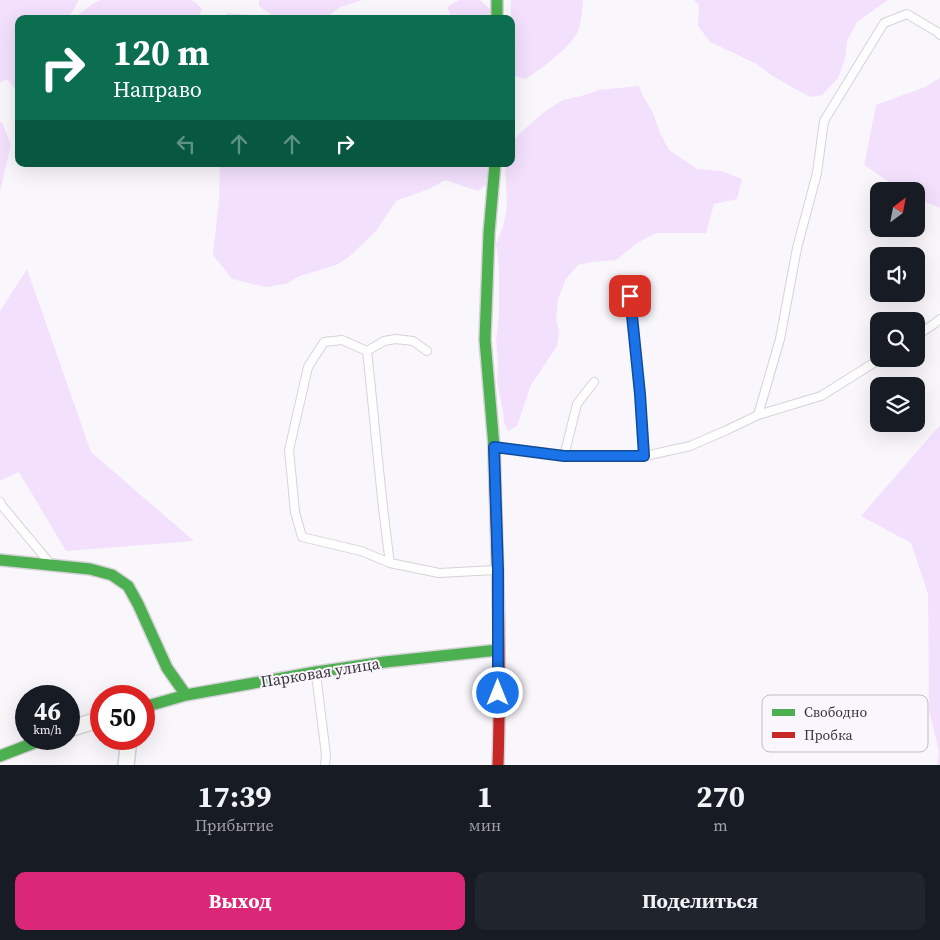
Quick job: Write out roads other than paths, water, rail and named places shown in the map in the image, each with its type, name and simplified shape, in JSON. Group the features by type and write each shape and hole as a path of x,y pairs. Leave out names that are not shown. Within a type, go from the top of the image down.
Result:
{"street":[{"path":"497,0 497,15"},
{"path":"495,167 489,233 485,340 494,447 498,570 498,765"},
{"path":"0,560 90,569 112,575 128,586 167,668 186,695"},
{"name":"Парковая улица","path":"155,704 186,695 316,672 385,662 498,650"},
{"path":"0,756 16,750"},
{"path":"126,765 127,750"}],"lane":[{"path":"758,415 780,339 797,248 818,173 824,121 884,23 907,14 939,32 940,35"},
{"path":"630,296 644,456"},
{"path":"925,331 938,323"},
{"path":"367,351 384,341 396,338 412,341 427,351"},
{"path":"367,351 342,340 324,342 308,367 289,450 294,512 302,537 361,551 390,563 439,573 498,570"},
{"path":"367,351 390,563"},
{"path":"494,447 564,456 644,456 690,446 758,415 822,396 870,365"},
{"path":"564,456 577,404 594,382"},
{"path":"0,502 50,565"},
{"path":"316,672 326,755 325,765"}]}
